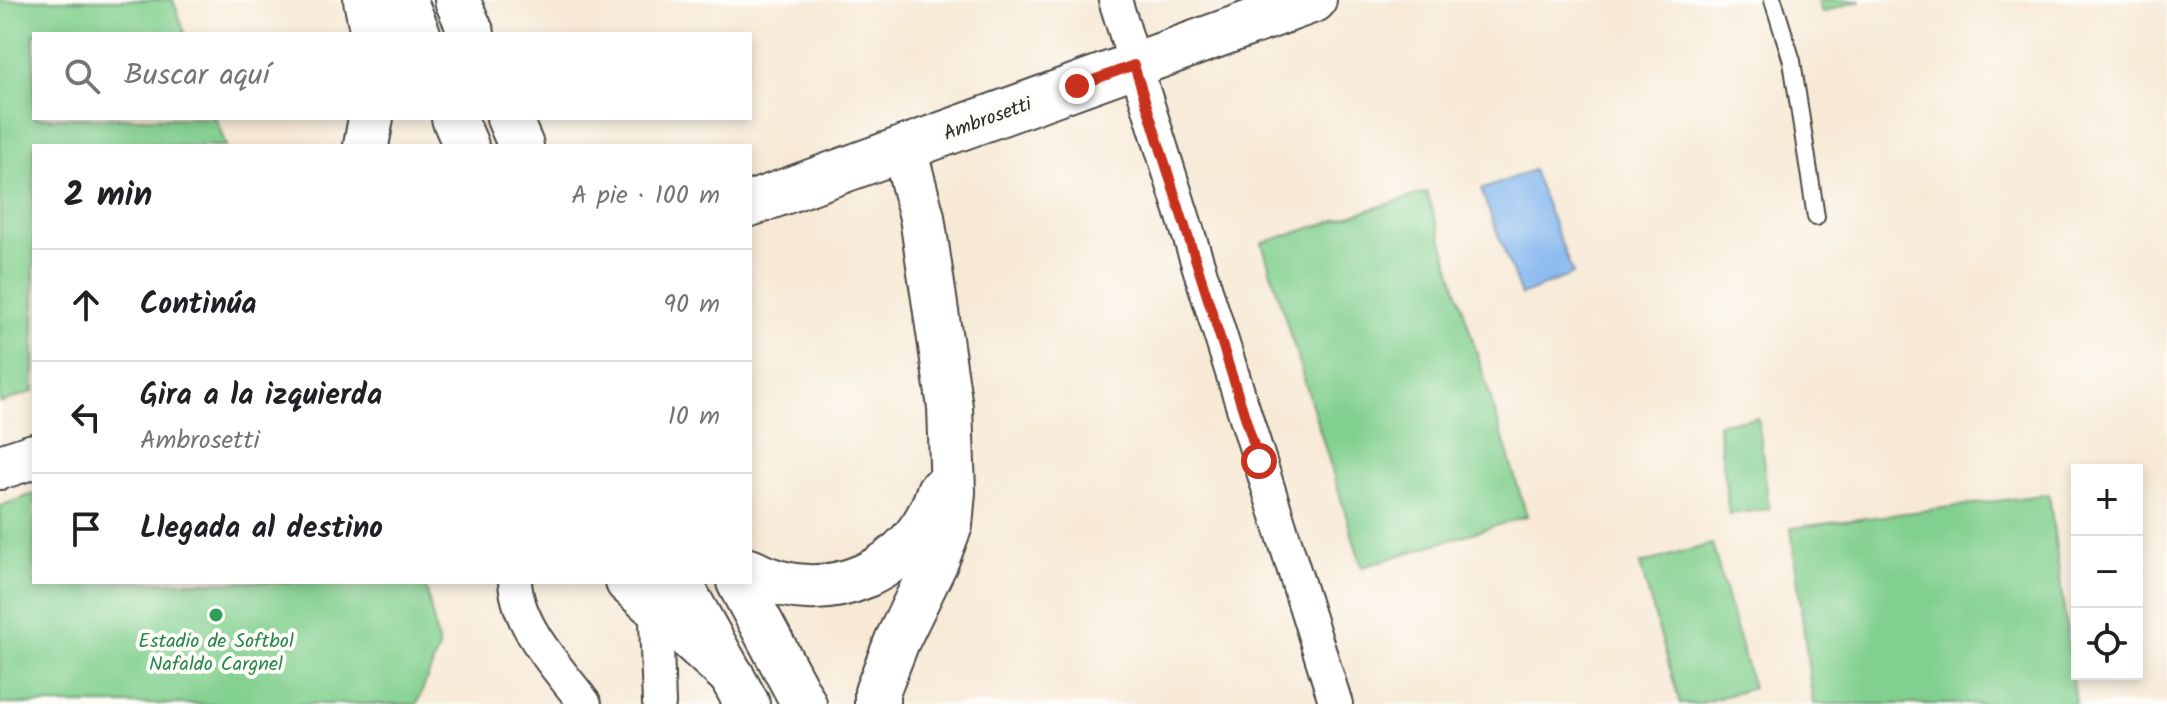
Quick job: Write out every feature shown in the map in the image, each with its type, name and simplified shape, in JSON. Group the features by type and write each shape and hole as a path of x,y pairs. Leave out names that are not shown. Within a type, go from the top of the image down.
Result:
{"main road":[{"path":"366,0 373,32"},
{"path":"404,0 417,32"},
{"path":"457,0 471,32"},
{"name":"Ambrosetti","path":"752,203 1314,0"},
{"path":"366,144 371,120"},
{"path":"455,120 465,144"},
{"path":"510,120 520,144"},
{"path":"877,704 877,692 897,641 950,525 953,447 950,407 922,217 904,148"},
{"path":"752,572 788,585 823,588 862,578 894,560 920,533 936,502 953,447"},
{"path":"0,467 32,457"},
{"path":"740,584 804,704"},
{"path":"654,588 739,690"}],"street":[{"path":"1115,0 1336,704"},
{"path":"515,584 531,628 585,704"},
{"path":"654,588 659,704"}],"lane":[{"path":"1773,0 1792,61 1816,217"}],"green space":[{"path":"0,0 173,0 184,32 32,32 32,120 217,120 225,144 32,144 32,392 0,403"},
{"path":"1818,0 1861,0 1822,13"},
{"path":"1427,192 1527,516 1362,567 1262,243"},
{"path":"1758,418 1769,509 1729,514 1718,423"},
{"path":"2049,494 2076,704 1813,704 1791,528"},
{"name":"Estadio de Softbol Nafaldo Cargnel","path":"32,495 32,584 425,584 439,648 417,704 0,704 0,506"},
{"path":"1712,544 1753,688 1697,704 1680,704 1640,564"}],"water":[{"path":"1533,170 1573,274 1521,295 1481,190"}],"place":[{"name":"Estadio de Softbol Nafaldo Cargnel","path":"216,615"}],"route":[{"path":"1077,86 1134,65 1259,461"}]}
